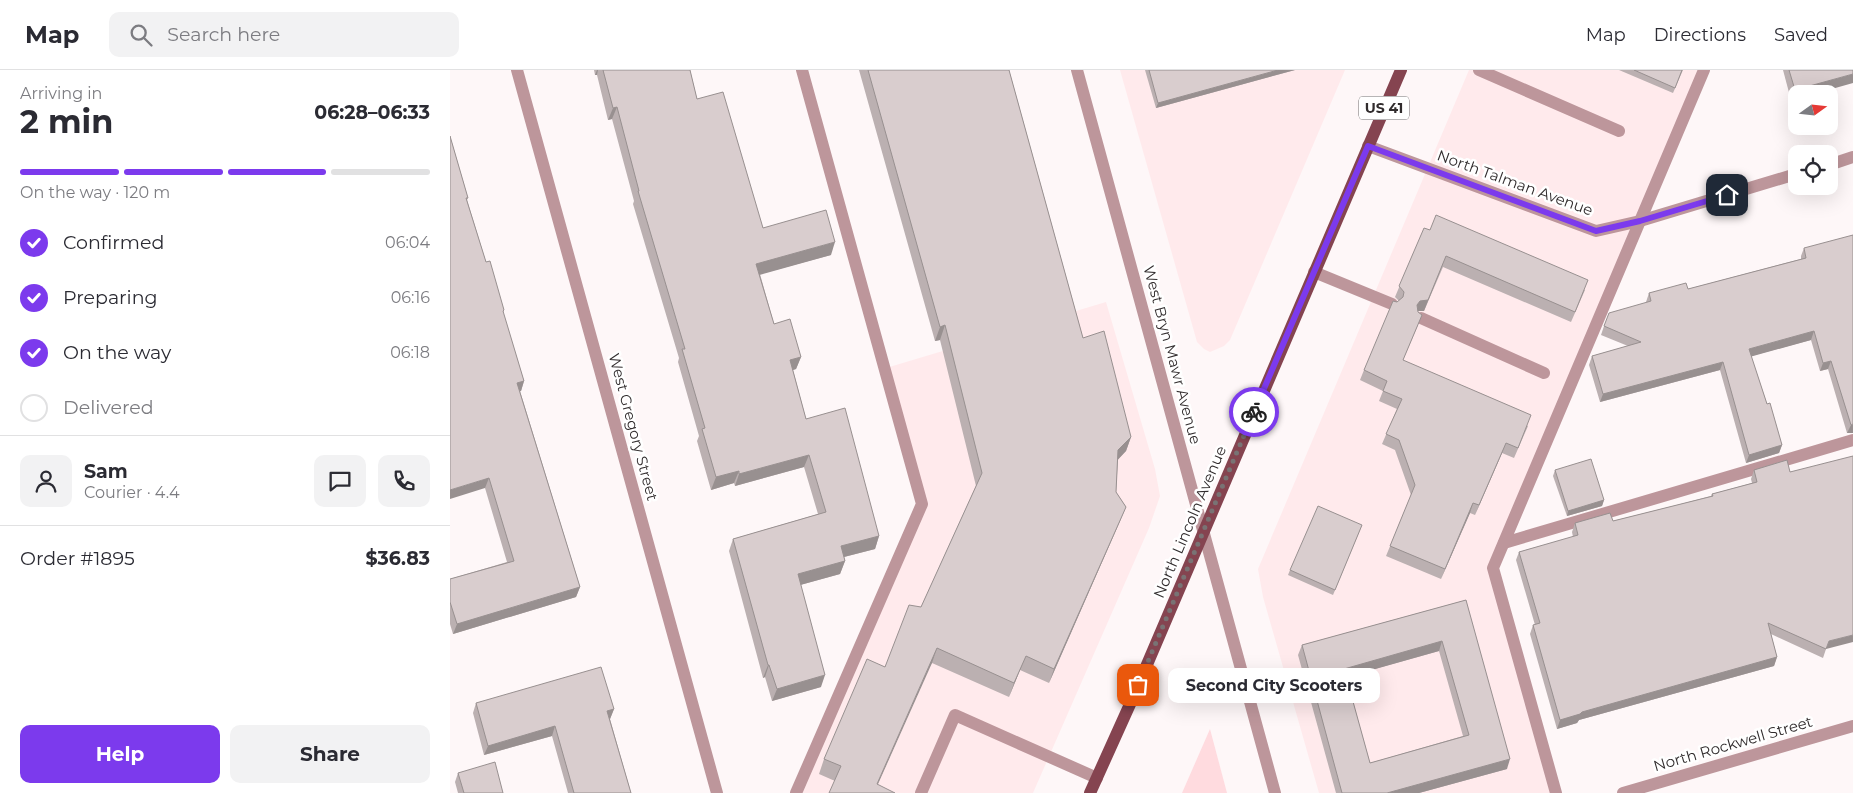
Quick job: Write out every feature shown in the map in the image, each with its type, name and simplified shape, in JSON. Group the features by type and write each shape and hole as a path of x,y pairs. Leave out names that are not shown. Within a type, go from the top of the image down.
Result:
{"main road":[{"name":"North Lincoln Avenue","path":"1090,793 1401,70"}],"street":[{"name":"West Gregory Street","path":"517,70 717,793"},
{"path":"796,793 922,504 802,70"},
{"name":"West Bryn Mawr Avenue","path":"1076,70 1275,793"},
{"path":"1479,70 1619,131"},
{"path":"1556,793 1493,568 1704,70"},
{"name":"North Talman Avenue","path":"1368,146 1596,231 1640,221 1788,176"},
{"path":"1838,162 1853,158"},
{"path":"1314,272 1392,304"},
{"path":"1421,318 1544,373"},
{"path":"1504,542 1853,440"},
{"path":"922,793 955,715 1097,778"},
{"name":"North Rockwell Street","path":"1623,793 1853,726"}],"shaded area":[{"path":"1120,70 1345,70 1230,340 1224,346 1210,352 1197,342"},
{"path":"1469,70 1704,70 1494,567 1556,793 1319,793 1263,597 1258,569"},
{"path":"1106,302 1155,469 1160,496 1149,528 1033,793 797,793 924,511 886,368"},
{"path":"1210,729 1227,793 1182,793"}],"building":[{"path":"603,70 690,70 697,99 723,92 763,228 826,210 835,242 756,264 774,324 790,319 801,357 790,360 806,419 845,408 879,536 841,546 845,561 798,574 825,675 777,689 768,665 733,539 826,512 809,455 739,474 739,471 716,477 702,429 705,428 682,349 685,349 638,191 617,107 613,108"},
{"path":"868,70 1009,70 1083,338 1104,331 1131,437 1118,450 1116,492 1126,507 1054,669 1026,656 1014,683 937,648 877,784 895,793 829,793 841,766 824,759 867,659 885,667 909,605 921,607 982,473 945,325 940,327"},
{"path":"1149,70 1278,70 1158,103"},
{"path":"1634,70 1682,70 1675,88"},
{"path":"1789,70 1853,70 1853,74 1813,85 1794,85"},
{"path":"450,136 468,198 466,198 486,262 490,261 524,381 517,383 580,587 457,624 450,602 450,579 514,561 489,478 450,490"},
{"path":"1436,215 1588,280 1575,312 1446,256 1428,300 1420,301 1417,305 1418,312 1422,315 1403,360 1531,415 1518,448 1506,443 1479,505 1473,503 1445,569 1390,546 1415,485 1399,440 1386,434 1402,399 1383,391 1387,381 1364,370 1393,301 1397,302 1403,297 1404,292 1399,286 1424,228 1430,230"},
{"path":"1853,235 1853,424 1851,425 1831,361 1823,363 1814,331 1749,349 1767,404 1770,403 1782,445 1749,455 1723,362 1603,394 1592,356 1641,342 1604,326 1609,313 1651,301 1649,293 1686,283 1688,289 1806,258 1804,248"},
{"path":"1853,456 1853,635 1829,641 1826,649 1768,623 1777,657 1582,712 1560,720 1533,625 1540,623 1519,552 1578,535 1575,523 1610,513 1613,521 1713,496 1712,494 1757,482 1754,470 1787,460 1790,472"},
{"path":"1591,459 1604,500 1568,511 1555,470"},
{"path":"1318,506 1362,525 1335,590 1290,570"},
{"path":"1466,600 1510,759 1387,793 1342,793 1302,645","holes":["1442,641 1469,735 1370,763 1344,669"]},
{"path":"601,667 614,709 607,711 631,793 574,793 555,726 488,746 476,703"},
{"path":"495,762 503,793 464,793 458,773"}],"way so far":[{"path":"1138,685 1254,412"}],"place":[{"name":"Second City Scooters","path":"1138,685"}],"route":[{"path":"1254,412 1368,146 1596,231 1640,221 1727,195"}]}
